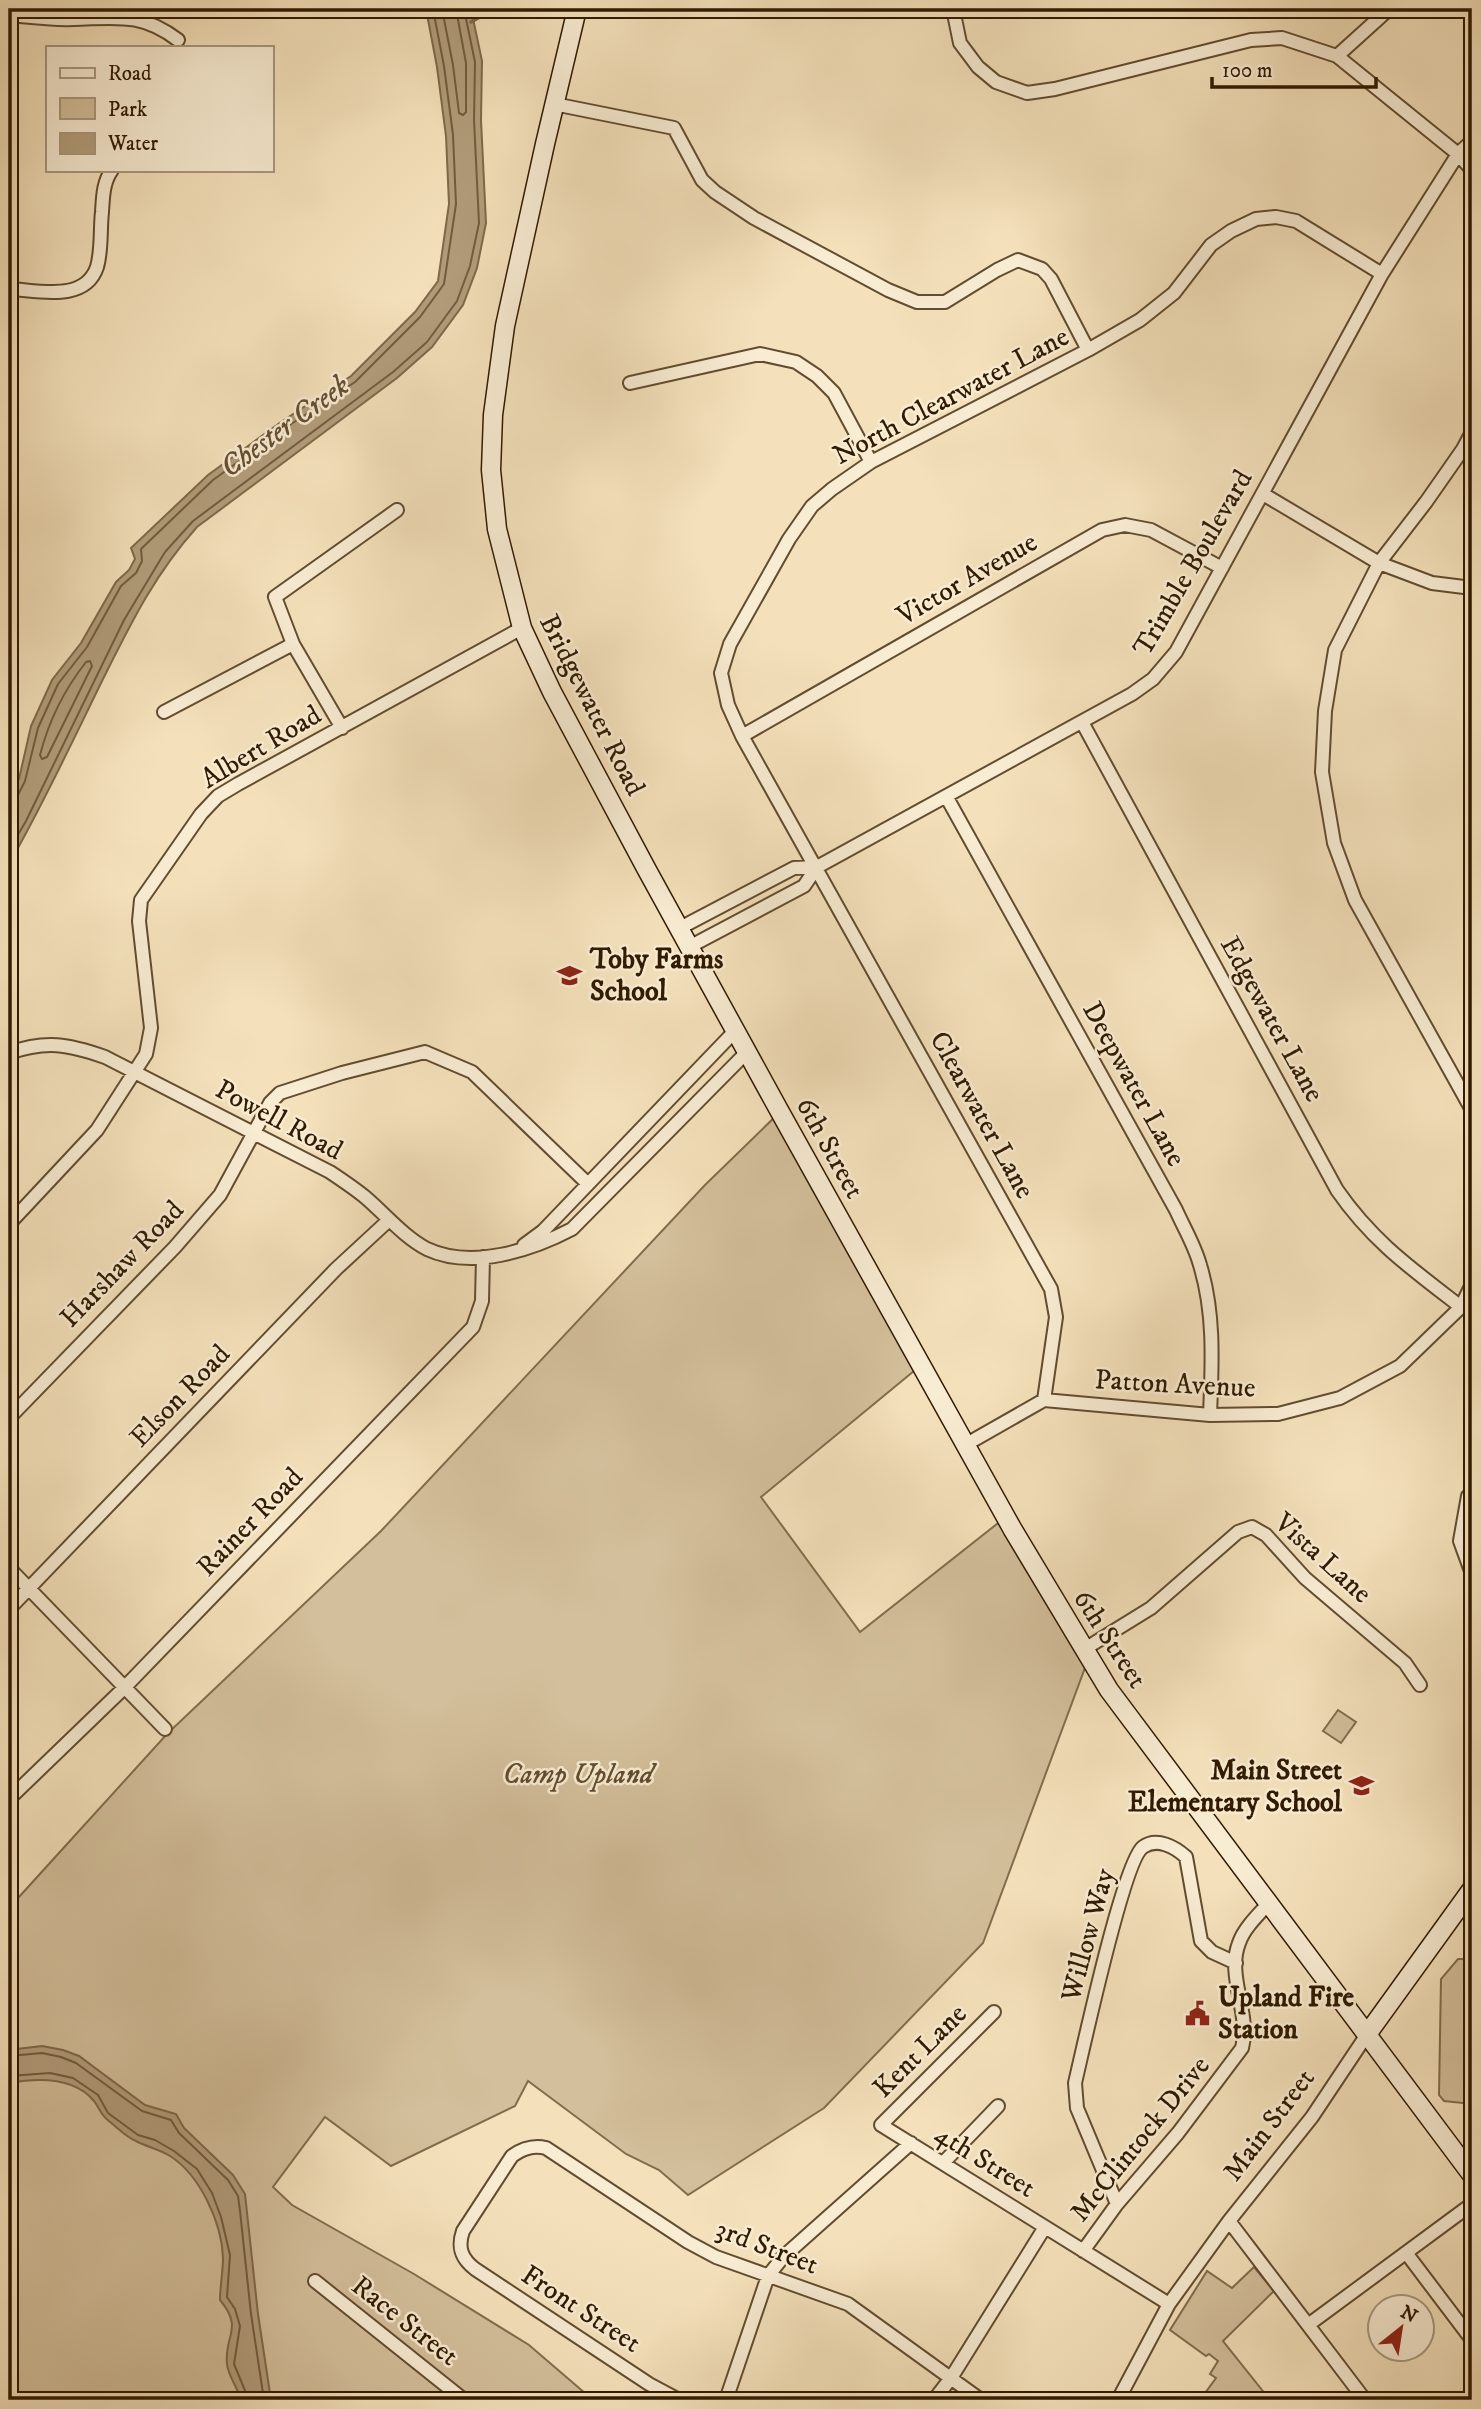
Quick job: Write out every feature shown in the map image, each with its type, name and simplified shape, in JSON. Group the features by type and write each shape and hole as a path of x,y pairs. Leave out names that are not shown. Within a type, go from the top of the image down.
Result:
{"street":[{"path":"953,9 960,43 978,67 996,82 1027,93 1055,89 1251,40 1282,38 1337,56 1458,154 1472,170"},
{"path":"1337,56 1389,9"},
{"name":"Bridgewater Road","path":"574,14 505,326 493,415 491,470 497,529 522,628 552,692 678,929 768,1090"},
{"path":"9,15 72,19 110,16 133,19 163,29 178,40"},
{"path":"554,104 674,128 702,180 733,205 888,290 917,302 945,302 1018,260 1031,263 1042,269 1051,279 1088,350"},
{"name":"Trimble Boulevard","path":"678,929 794,868 817,867 1082,722 1153,679 1176,652 1382,274 1458,154 1472,141"},
{"path":"9,289 65,292 79,289 90,279 97,267 103,190 111,172"},
{"name":"North Clearwater Lane","path":"817,867 742,736 728,705 721,673 730,644 789,539 812,506 871,461 1088,350 1140,320 1161,305 1211,245 1231,231 1256,219 1276,217 1296,221 1382,274"},
{"path":"630,383 760,354 796,362 817,376 834,393 871,461"},
{"path":"1472,432 1448,470 1379,563 1335,650 1325,711 1322,772 1334,843 1355,901 1472,1110"},
{"path":"1263,494 1379,563 1432,583 1472,588"},
{"path":"342,727 293,644 275,597 397,510"},
{"name":"Victor Avenue","path":"742,736 1102,530 1125,525 1151,530 1222,568"},
{"name":"Albert Road","path":"9,1224 97,1130 146,1054 151,1028 139,921 141,900 201,814 218,796 522,628"},
{"path":"164,712 293,644"},
{"name":"Edgewater Lane","path":"1082,722 1338,1189 1358,1219 1391,1252 1461,1307"},
{"name":"Deepwater Lane","path":"946,796 1176,1210 1200,1261 1209,1300 1212,1338 1210,1415"},
{"name":"Trimble Boulevard","path":"689,947 804,886 817,867"},
{"name":"Clearwater Lane","path":"817,867 1051,1289 1056,1317 1044,1400"},
{"name":"Powell Road","path":"516,1251 543,1231 735,1031"},
{"name":"Powell Road","path":"9,1053 26,1046 51,1043 77,1047 105,1057 330,1172 428,1248 455,1256 499,1256 548,1242 572,1228 747,1052"},
{"name":"Harshaw Road","path":"9,1418 175,1247 211,1206 220,1195 270,1103 280,1093 342,1073 425,1052 472,1072 588,1184"},
{"name":"6th Street","path":"768,1090 965,1445 1083,1650 1109,1690 1472,2175"},
{"name":"Elson Road","path":"9,1609 336,1269 389,1220"},
{"name":"Rainer Road","path":"9,1799 124,1688 472,1327 482,1301 483,1256"},
{"name":"Patton Avenue","path":"1044,1400 1210,1415 1278,1414 1340,1398 1400,1366 1461,1307 1472,1284"},
{"path":"965,1445 1044,1400"},
{"path":"1468,1496 1460,1541 1472,1574"},
{"name":"Vista Lane","path":"1083,1650 1151,1608 1238,1532 1252,1527 1266,1535 1305,1578 1405,1663 1420,1685"},
{"path":"9,1568 165,1729"},
{"name":"Willow Way","path":"1117,2204 1077,2108 1074,2083 1116,1916 1135,1856 1144,1846 1162,1842 1179,1850 1186,1857 1201,1941 1212,1952 1236,1963"},
{"name":"Main Street","path":"1118,2400 1169,2304 1229,2221 1312,2117 1368,2033 1472,1889"},
{"name":"McClintock Drive","path":"1083,2251 1117,2204 1178,2133 1242,2048 1244,2034 1236,1963 1239,1942 1250,1924 1269,1903"},
{"name":"Kent Lane","path":"881,2125 994,2012"},
{"path":"943,2163 998,2106"},
{"name":"4th Street","path":"881,2125 1169,2304"},
{"path":"726,2400 768,2276 783,2257 911,2143"},
{"name":"3rd Street","path":"461,2253 460,2239 463,2231 512,2156 533,2147 546,2148 688,2242 716,2257 848,2304 981,2400"},
{"path":"1308,2325 1472,2204"},
{"path":"1229,2221 1365,2400"},
{"path":"934,2400 951,2378 1045,2227"},
{"name":"Front Street","path":"461,2253 475,2269 679,2400"},
{"path":"1407,2254 1472,2340"},
{"name":"Race Street","path":"315,2281 464,2400"}],"green space":[{"name":"Camp Upland","path":"780,1112 920,1366 761,1497 860,1632 1007,1516 1086,1665 983,1943 824,2108 688,2195 659,2170 626,2154 528,2081 515,2106 391,2166 325,2117 273,2187 292,2205 414,2274 529,2345 593,2400 9,2400 9,1908 167,1734 381,1531 705,1185"},
{"path":"1338,1710 1356,1722 1341,1743 1323,1731"},
{"path":"1458,1959 1472,1959 1472,2104 1444,2101 1439,2095 1441,1979"},
{"path":"1254,2267 1274,2291 1223,2341 1270,2400 1200,2400 1216,2378 1210,2374 1218,2361 1209,2354 1206,2356 1170,2330 1207,2271 1232,2288"}],"water":[{"name":"Chester Creek","path":"426,9 471,9 482,61 481,120 486,223 477,268 463,305 432,347 397,378 197,527 182,545 156,580 135,617 9,864 9,798 19,779 31,726 52,680 81,643 116,582 129,570 135,559 131,548 208,475 351,376 415,312 438,281 449,204 446,136"},
{"path":"42,2046 79,2056 145,2105 176,2114 184,2128 233,2175 245,2194 258,2314 271,2400 241,2400 229,2373 227,2354 232,2325 231,2318 220,2300 222,2244 214,2215 200,2187 181,2164 125,2135 105,2117 86,2093 76,2087 43,2080 9,2083 9,2050"}],"waterway":[{"path":"471,22 494,9"}],"place":[{"name":"Toby Farms School","path":"570,975"},
{"name":"Main Street Elementary School","path":"1362,1786"},
{"name":"Upland Fire Station","path":"1198,2013"}]}
